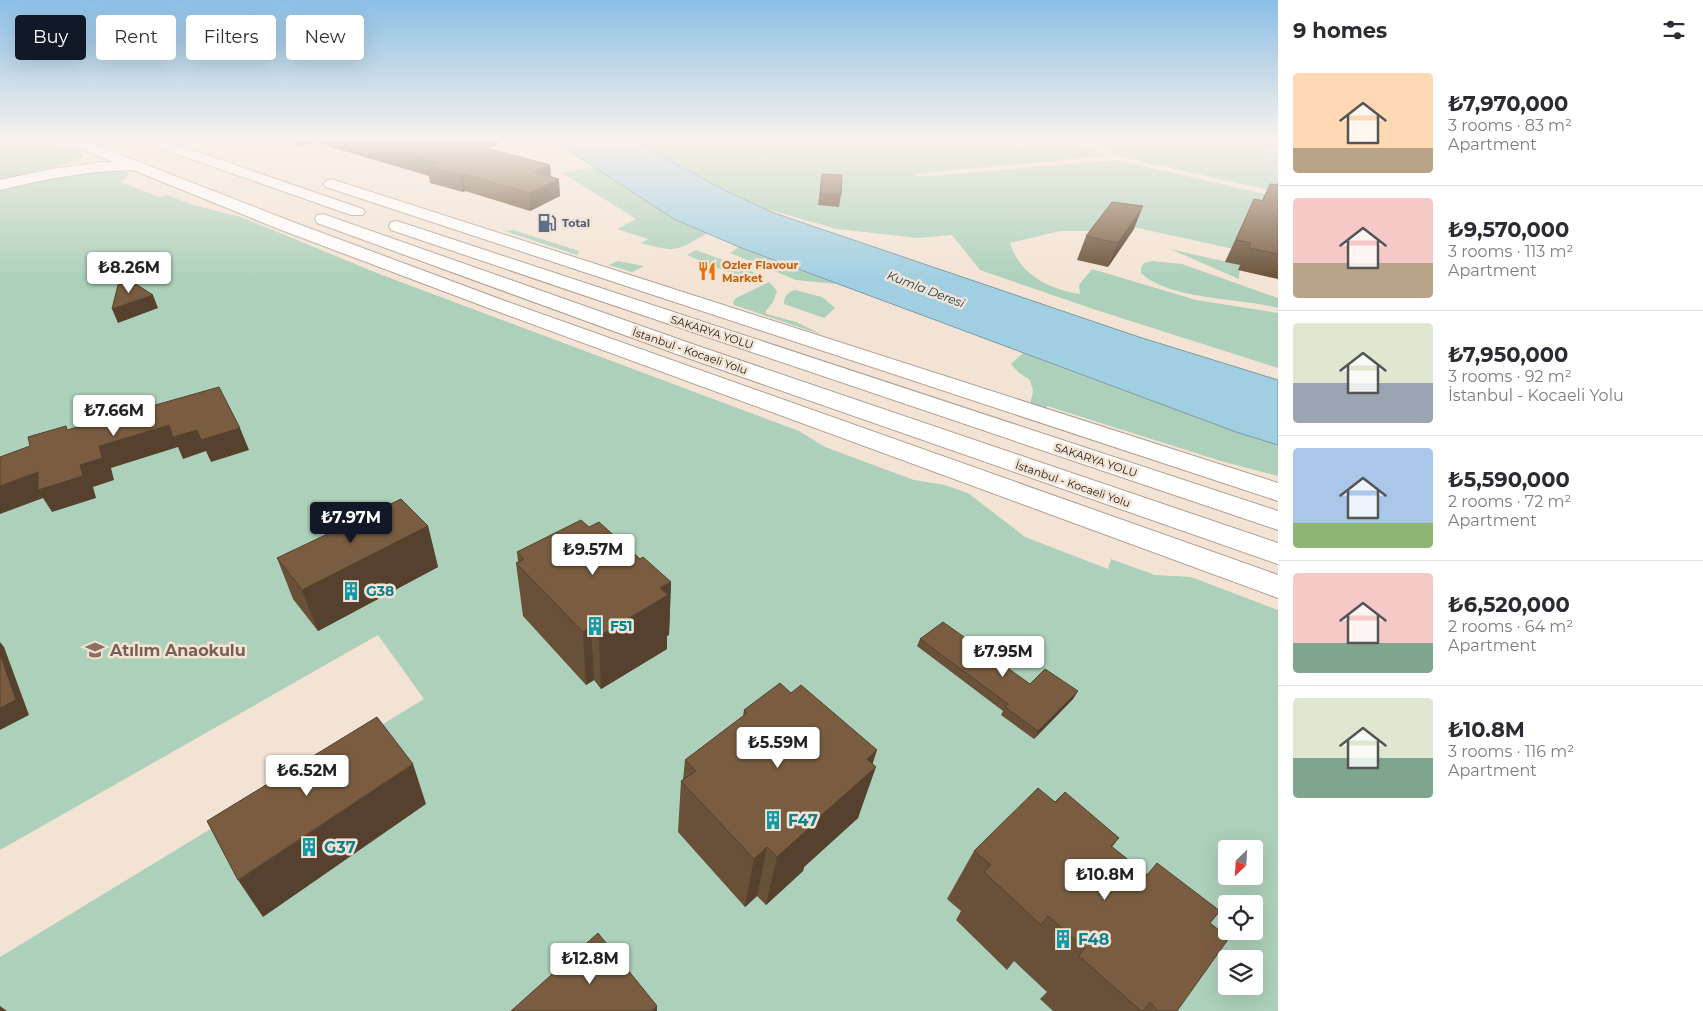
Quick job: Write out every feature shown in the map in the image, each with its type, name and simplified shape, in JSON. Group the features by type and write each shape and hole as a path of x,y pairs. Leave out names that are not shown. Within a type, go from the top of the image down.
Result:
{"main road":[{"path":"187,186 287,226 807,418 1278,587"},
{"path":"231,186 435,281"},
{"name":"İstanbul - Kocaeli Yolu","path":"232,186 680,347 1278,554"},
{"name":"SAKARYA YOLU","path":"284,186 476,254 1278,521"},
{"path":"338,186 1278,492"},
{"path":"612,299 965,391"}],"green space":[{"path":"16,186 131,186 158,197 167,195 193,205 241,217 382,275 799,431 825,447 914,480 945,485 968,493 1025,537 1108,569 1111,559 1155,575 1191,577 1278,610 1278,1011 0,1011 0,957 424,699 378,635 0,850 0,190"},
{"path":"584,186 625,186 674,219 708,233 682,247 662,248 641,243 648,239 617,229 636,219"},
{"path":"717,186 1231,186 1278,197 1261,255 1115,223 1099,231 1060,231 1010,243 1021,264 1028,272 1047,284 1069,292 1080,294 1079,285 1092,269 1196,300 1278,313 1278,368 1096,310 980,270 952,235 918,238 837,229 763,208"},
{"path":"1252,186 1278,186 1278,192"},
{"path":"513,230 579,251 577,255 505,231"},
{"path":"739,247 837,284 796,280 730,253"},
{"path":"1170,249 1240,265 1239,279"},
{"path":"696,250 748,269 759,276 751,282 687,255"},
{"path":"618,261 644,266 632,272 609,265"},
{"path":"1152,261 1182,264 1278,298 1278,308 1262,304 1206,297 1170,289 1154,282 1141,273 1144,263"},
{"path":"769,282 777,291 773,302 765,312 767,314 796,322 823,335 734,305 733,302 736,298"},
{"path":"795,290 822,297 835,308 824,318 784,304 787,295"},
{"path":"1023,353 1236,432 1278,445 1278,476 1221,461 1047,406 1045,410 1030,405 1033,391 1030,380 1018,372 1011,364"}],"water":[{"name":"Kumla Deresi","path":"624,186 717,186 774,213 1139,337 1278,380 1278,445 1236,432 739,247 674,219"}],"building":[{"path":"505,186 544,186 529,193"},
{"path":"821,186 841,186 841,195 820,194"},
{"path":"1269,186 1278,186 1278,254 1249,248 1251,243 1236,240 1254,199 1263,201"},
{"path":"1112,202 1143,206 1118,243 1086,236"},
{"path":"131,281 153,295 112,309 118,285"},
{"path":"219,387 240,428 201,440 197,430 173,437 169,425 99,446 102,458 80,465 83,476 38,490 38,472 0,486 0,457 30,446 28,437 66,426 67,430"},
{"path":"401,499 428,526 302,590 277,558"},
{"path":"581,520 589,527 599,522 640,559 643,557 671,582 660,588 668,595 599,636 591,627 583,632 516,563 524,559 517,552"},
{"path":"943,622 1030,684 1045,669 1078,691 1038,731 1005,707 1008,704 920,639"},
{"path":"0,654 16,700 0,708"},
{"path":"780,683 791,693 801,685 877,750 867,759 876,767 777,857 767,847 754,859 681,781 696,771 685,760 747,713 744,710"},
{"path":"377,717 413,764 238,880 207,821"},
{"path":"1038,788 1055,802 1065,792 1119,838 1111,846 1147,875 1157,863 1218,909 1218,913 1210,923 1218,929 1218,940 1228,940 1220,950 1218,950 1218,953 1177,1011 1158,1011 1150,1002 1141,1011 1079,956 1085,948 1048,916 1041,925 984,872 991,865 974,851"},
{"path":"598,933 657,1006 652,1011 511,1011"}],"place":[{"name":"Total","path":"547,223"},
{"name":"Ozler Flavour Market","path":"707,271"},
{"name":"G38","path":"351,591"},
{"name":"F51","path":"595,626"},
{"name":"Atılım Anaokulu","path":"95,650"},
{"name":"F47","path":"773,820"},
{"name":"G37","path":"309,847"},
{"name":"F48","path":"1063,939"}]}
